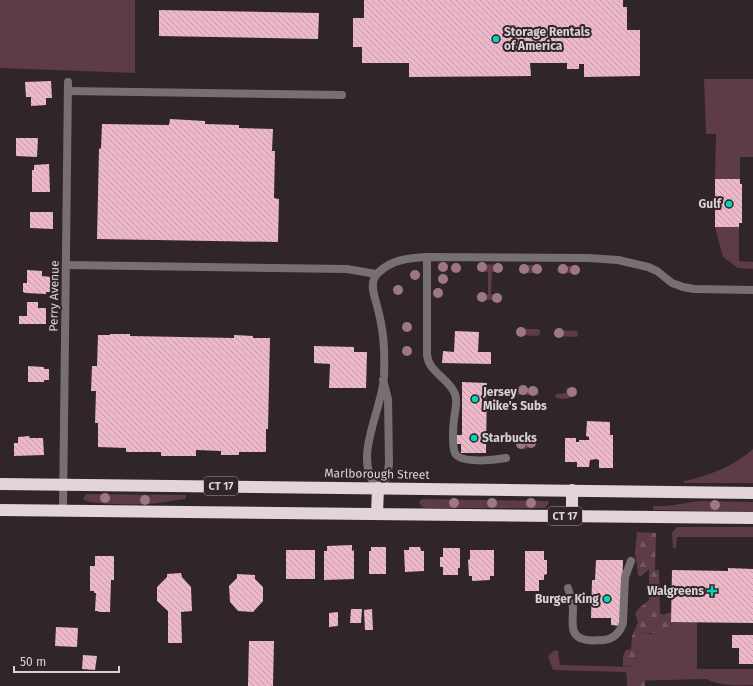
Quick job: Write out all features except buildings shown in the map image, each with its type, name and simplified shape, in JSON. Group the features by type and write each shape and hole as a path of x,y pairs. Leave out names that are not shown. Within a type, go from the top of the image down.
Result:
{"highway":[{"name":"Marlborough Street","path":"0,484 753,492"},
{"path":"377,514 378,488"},
{"path":"572,490 572,516"},
{"name":"CT 17","path":"0,510 753,518"}],"street":[{"name":"Perry Avenue","path":"63,510 68,82"},
{"path":"68,91 342,95"},
{"path":"428,256 427,355 431,367 446,381 455,394 457,404 454,420 455,453 460,458 465,459 495,460 506,458"},
{"path":"383,380 388,399 389,464 387,477 378,488 369,477 367,466 368,442 383,380 383,329 373,288 373,281 376,274 392,262 428,256 588,258 618,260 648,267 657,271 672,283 682,287 694,289 753,290"},
{"path":"66,265 347,269 376,274"},
{"path":"568,588 573,608 573,628 576,636 580,639 604,640 612,638 621,629 623,623 625,577 631,561"}],"green space":[{"path":"0,0 135,0 135,73 0,68"},
{"path":"704,79 753,79 753,157 740,157 740,179 715,179 716,134 706,134"},
{"path":"715,227 739,227 739,261 753,262 753,269 738,268 723,257"},
{"path":"479,264 501,265 503,267 501,272 492,272 491,294 502,295 502,299 477,299 478,294 488,294 488,272 478,271 477,269"},
{"path":"521,265 539,265 541,267 541,271 540,273 520,273 519,269"},
{"path":"560,266 577,266 580,269 578,273 559,273 557,269"},
{"path":"518,329 538,329 540,330 540,334 538,336 519,335 517,333"},
{"path":"557,330 577,331 578,334 577,337 557,336"},
{"path":"516,388 538,388 539,394 518,395"},
{"path":"566,388 576,388 576,392 572,397 567,399 555,397 556,394 566,393"},
{"path":"517,438 536,442 530,447 521,449 516,445 515,441"},
{"path":"753,449 753,483 684,483 684,481 721,470"},
{"path":"86,494 186,495 186,499 149,504 114,504 87,501 83,499"},
{"path":"423,499 548,501 549,503 545,508 424,508 419,502"},
{"path":"699,501 753,502 753,512 653,510 653,506 667,506"},
{"path":"677,527 753,527 753,537 677,537 676,548 673,548 672,533"},
{"path":"637,532 656,533 655,570 659,570 660,613 663,615 671,612 671,622 677,622 675,626 667,631 657,633 643,632 639,636 634,667 623,666 623,656 626,650 631,649 632,636 638,622 635,614 638,609 649,600 649,569 640,577 638,575 635,553"},
{"path":"677,622 697,622 697,669 753,669 753,685 729,685 706,679 627,681 626,672 553,670 548,656 555,650 558,651 560,665 634,667 639,636 643,632 651,634 675,625"},
{"path":"645,680 645,686 627,686 627,681"}],"place":[{"name":"Storage Rentals of America","path":"496,39"},
{"name":"Gulf","path":"729,204"},
{"name":"Jersey Mike's Subs","path":"475,399"},
{"name":"Starbucks","path":"474,438"},
{"name":"Walgreens","path":"712,591"},
{"name":"Burger King","path":"607,599"}]}
